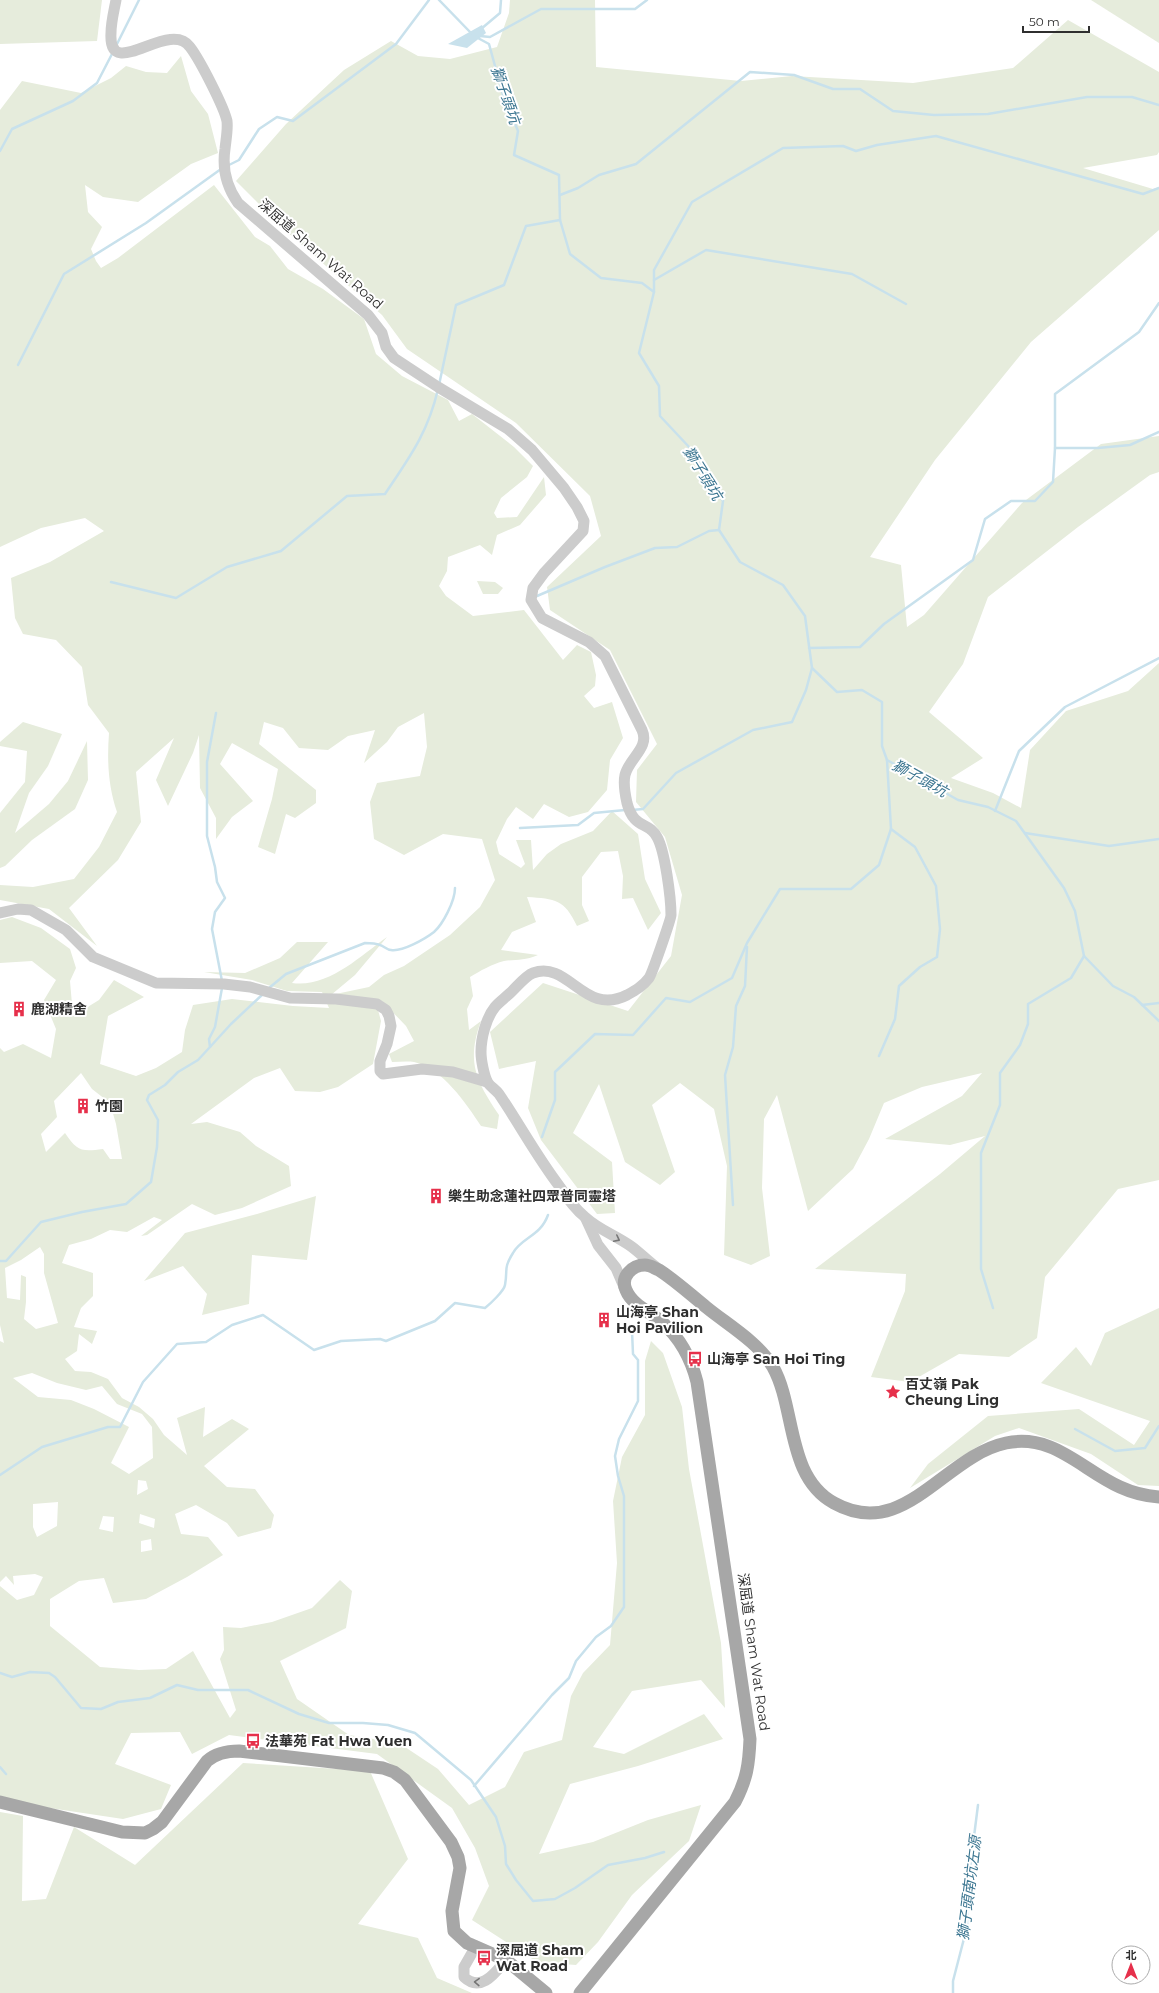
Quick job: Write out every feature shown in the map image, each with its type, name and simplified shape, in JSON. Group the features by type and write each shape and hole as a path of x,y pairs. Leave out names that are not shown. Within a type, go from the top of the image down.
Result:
{"main road":[{"path":"625,1289 626,1276 637,1266 649,1265 659,1270 764,1355 777,1378 797,1450 806,1473 816,1488 833,1503 855,1511 868,1513 890,1511 905,1504 982,1450 1005,1443 1024,1440 1049,1447 1070,1456 1120,1487 1143,1496 1159,1497"},
{"name":"深屈道 Sham Wat Road","path":"580,1993 735,1802 746,1780 749,1761 750,1739 697,1382 690,1358 684,1346 663,1323 634,1301 625,1289"},
{"path":"0,1802 115,1830 145,1833 162,1822 207,1761 226,1751 239,1751 389,1769 411,1786 454,1846 460,1868 452,1911 454,1930 467,1943 506,1960 546,1993"}],"street":[{"name":"深屈道 Sham Wat Road","path":"116,0 111,34 112,44 116,52 121,55 130,54 152,44 172,39 179,40 190,46 217,97 225,116 228,130 224,160 225,171 230,192 238,203 368,315 382,333 386,347 394,358 438,387 508,429 532,450 564,488 577,507 584,521 583,532 551,564 533,588 531,600 542,618 589,642 605,656 644,735 644,745 631,761 625,776 625,793 630,813 634,819 652,830 659,840 671,914 670,922 648,979 642,986 621,998 609,1001 594,998 579,990 565,978 549,971 533,973 494,1007 482,1039 481,1054 487,1082 498,1094 542,1164 571,1202 585,1217 605,1233 632,1247 659,1270"},
{"path":"0,913 18,909 31,910 66,930 93,957 156,983 224,984 250,987 290,998 336,999 377,1004 386,1010 390,1026 387,1044 380,1061 380,1071 383,1074 422,1070 445,1071 487,1082"},
{"name":"深屈道 Sham Wat Road","path":"585,1217 598,1245 616,1268 625,1289"},
{"path":"476,1946 464,1967 464,1977 475,1984 484,1982 492,1977 506,1960"}],"green space":[{"path":"0,0 102,0 97,41 0,44"},
{"path":"510,0 595,0 596,67 741,81 792,76 913,83 1013,68 1068,20 1159,72 1159,152 1157,155 1083,168 1153,189 1159,187 1159,230 1031,342 935,460 870,557 901,565 907,627 924,615 1022,503 1101,444 1159,436 1159,472 1150,475 1078,527 988,597 963,664 929,712 983,758 951,778 993,793 1021,808 1030,750 1066,711 1128,691 1159,663 1159,1180 1118,1189 1045,1277 1037,1338 1009,1357 959,1354 910,1382 871,1377 905,1291 906,1274 815,1269 940,1174 985,1136 950,1145 885,1139 962,1096 982,1073 922,1087 884,1103 869,1139 853,1169 808,1211 777,1095 764,1119 762,1188 770,1256 751,1265 724,1255 727,1166 714,1109 680,1083 652,1105 675,1172 660,1185 625,1162 599,1084 573,1133 612,1162 615,1213 597,1214 541,1140 528,1108 536,1061 499,1069 490,1032 543,983 628,1011 671,956 682,895 665,837 636,802 637,770 657,744 610,650 550,610 547,587 601,536 590,496 516,423 407,349 382,315 286,231 236,181 286,124 344,70 391,41 418,56 450,59 497,47 509,13"},
{"path":"1091,0 1159,0 1159,43"},
{"path":"181,56 191,91 208,114 218,153 191,164 138,202 103,197 85,185 88,212 102,227 91,249 96,261 101,268 118,258 214,185 255,237 270,246 288,269 323,289 364,319 376,354 402,376 448,400 459,421 472,414 514,447 533,466 527,477 501,498 494,513 497,518 517,517 544,477 546,495 520,525 497,535 492,555 480,545 448,557 447,571 439,586 446,596 473,616 524,610 563,660 577,645 591,652 596,675 595,686 584,696 594,708 612,702 623,738 610,760 607,790 588,812 569,817 544,804 533,819 516,807 507,819 496,842 499,854 521,868 525,864 516,840 531,840 533,870 547,854 561,844 593,831 612,811 638,834 645,879 661,913 648,930 633,898 622,899 623,876 618,851 601,852 582,877 582,905 589,921 577,926 568,910 558,902 527,897 536,922 512,932 501,950 538,955 525,959 500,962 470,977 473,996 467,1009 469,1030 481,1021 474,1048 474,1060 479,1081 484,1092 499,1115 497,1129 481,1126 461,1097 434,1071 414,1062 392,1062 389,1054 414,1041 406,1026 382,1001 378,1010 381,1021 373,1064 338,1087 320,1092 295,1091 280,1068 254,1078 191,1124 207,1122 240,1132 256,1146 289,1166 291,1186 242,1208 215,1215 192,1204 147,1235 141,1236 162,1220 154,1217 127,1232 110,1230 91,1239 69,1245 62,1263 93,1273 93,1296 81,1308 74,1327 97,1331 92,1344 79,1334 77,1351 65,1359 75,1371 91,1372 108,1379 122,1398 139,1407 153,1419 164,1435 187,1455 177,1418 205,1407 203,1437 232,1419 249,1429 204,1466 227,1487 255,1489 274,1515 271,1528 238,1537 227,1523 196,1505 175,1514 181,1534 208,1537 223,1555 187,1577 146,1599 113,1603 104,1578 79,1581 50,1599 50,1626 100,1667 139,1670 166,1669 193,1651 230,1718 236,1710 220,1659 224,1650 223,1627 241,1628 272,1622 312,1608 340,1580 352,1591 346,1628 280,1661 297,1699 349,1735 399,1743 438,1769 469,1805 505,1787 524,1752 562,1740 571,1696 583,1673 610,1645 617,1563 613,1501 622,1457 645,1415 645,1361 651,1341 663,1353 682,1407 689,1469 721,1643 725,1708 701,1680 632,1691 593,1747 624,1754 704,1714 723,1739 638,1766 570,1784 539,1854 593,1842 648,1820 701,1805 689,1841 632,1895 598,1942 576,1965 537,1962 472,1920 489,1886 475,1848 452,1808 377,1754 229,1735 192,1754 180,1732 131,1733 115,1764 171,1785 161,1809 123,1819 43,1807 0,1798 0,1586 17,1600 34,1595 43,1577 35,1574 13,1576 14,1585 6,1576 0,1582 0,1341 4,1343 0,1325 0,1048 4,1052 23,1044 51,1058 56,1029 44,1000 56,980 32,961 0,963 0,920 12,917 41,928 70,949 76,968 70,981 73,1016 99,1000 114,980 144,997 108,1016 100,1064 136,1076 156,1068 182,1052 185,1030 193,1005 232,999 293,1006 329,1008 322,992 287,991 252,980 204,972 245,973 280,958 297,942 328,942 292,983 318,981 354,962 387,937 355,975 331,995 369,987 384,975 404,966 450,935 480,907 495,880 482,839 443,834 404,855 374,839 370,802 377,783 420,776 427,747 424,713 398,727 387,742 364,763 375,730 348,736 328,750 299,748 283,728 264,722 259,744 316,790 316,803 295,818 286,814 275,854 258,847 272,799 278,769 232,743 220,764 253,801 232,817 216,839 216,818 200,788 199,735 193,753 168,806 156,780 174,738 136,772 141,822 118,860 69,908 97,946 49,909 0,900 0,885 33,887 74,879 99,847 117,812 109,773 109,733 88,705 82,667 56,640 23,634 15,618 11,578 50,562 104,531 85,518 41,528 0,547 0,110 22,81 81,93 111,78 126,66 146,72 167,73","holes":["81,1073 92,1089 110,1103 116,1124 122,1159 110,1159 103,1149 80,1149 73,1144 65,1133 46,1152 41,1134 57,1117 54,1101","40,1247 44,1254 44,1273 58,1323 36,1329 24,1319 26,1277 21,1275 20,1300 7,1298 5,1268 21,1260","32,1373 57,1383 86,1390 102,1386 117,1404 142,1414 152,1427 153,1458 129,1474 111,1463 129,1427 94,1409 71,1400 38,1397 13,1378","138,1480 146,1481 148,1489 137,1495","58,1502 57,1526 37,1537 33,1527 33,1504","140,1514 155,1519 154,1528 139,1523","103,1516 114,1517 113,1532 99,1529","151,1539 152,1550 141,1552 141,1541"]},
{"path":"477,581 495,582 503,588 498,594 483,594"},
{"path":"23,722 62,734 48,766 29,793 15,833 49,804 68,781 87,741 88,780 75,809 32,840 5,866 0,868 0,813 25,782 27,751 0,746 0,742"},
{"path":"316,1196 307,1260 252,1255 249,1304 202,1315 207,1294 183,1266 144,1281 185,1233 257,1214"},
{"path":"1159,1308 1159,1486 1138,1485 1091,1454 1019,1428 995,1436 910,1488 928,1464 988,1416 1079,1409 1134,1445 1150,1421 1041,1383 1076,1347 1091,1366 1105,1333"},
{"path":"243,1763 370,1771 408,1859 358,1924 418,1938 437,1978 472,1993 0,1993 0,1812 23,1816 22,1901 46,1899 74,1827 135,1865"}],"water":[{"path":"482,25 486,33 467,48 448,44"}],"waterway":[{"path":"117,44 139,0"},
{"path":"227,166 239,160 259,129 277,117 293,121 396,44 429,0"},
{"path":"439,0 471,33"},
{"path":"481,29 500,13 501,0"},
{"path":"480,36 490,37 541,9 635,9 647,0"},
{"name":"獅子頭坑","path":"476,37 489,44 503,95 518,131 514,155 559,175 560,220 570,254 601,278 642,283 654,292 639,353 659,386 660,416 690,448 723,501 719,530 740,562 783,585 805,616 812,668 837,692 862,690 882,702 882,746 887,760 958,800 988,807 1016,821 1064,888 1075,911 1084,956 1113,986 1134,997 1159,1021"},
{"path":"0,151 12,129 73,101 97,83 113,52"},
{"path":"560,195 578,188 599,175 636,164 750,72 794,75 833,89 860,89 893,111 934,115 988,114 1087,97 1132,97 1159,105"},
{"path":"654,292 654,270 692,202 783,148 843,146 856,151 877,145 936,136 1143,194 1159,188"},
{"path":"18,365 64,274 146,223 221,169"},
{"path":"439,385 456,305 504,285 526,226 560,220"},
{"path":"654,280 706,250 852,274 906,304"},
{"path":"809,648 860,647 884,624 973,560 985,519 1011,501 1035,501 1053,482 1055,448 1055,394 1139,332 1159,303"},
{"path":"111,582 176,598 227,567 281,551 347,496 385,494 417,444 429,419 438,389"},
{"path":"1055,448 1098,448 1130,445 1159,432"},
{"path":"537,596 605,567 655,548 677,547 709,531 719,530"},
{"path":"995,811 1019,751 1065,707 1159,658"},
{"path":"632,810 643,809 676,773 753,730 792,722 806,690 812,668"},
{"path":"216,713 207,762 207,836 215,867 217,882 225,898 215,912 212,929 222,981"},
{"path":"542,1137 555,1100 555,1072 595,1034 633,1035 666,998 690,1002 732,978 747,943 780,889 851,889 879,865 891,829 887,760"},
{"path":"520,828 578,825 594,813 625,810"},
{"path":"879,1056 895,1019 899,986 920,967 937,957 940,929 936,886 915,847 891,829"},
{"path":"1025,833 1109,846 1159,839"},
{"path":"269,988 286,974 365,943 376,944 390,950 396,950 407,947 425,938 434,932 441,924 451,906 455,888"},
{"path":"733,1205 725,1075 733,1047 736,1006 745,986 747,947"},
{"path":"993,1308 981,1269 981,1153 1000,1105 1000,1073 1020,1045 1028,1024 1028,1004 1071,978 1084,956"},
{"path":"0,1261 6,1261 41,1222 82,1212 126,1204 151,1182 157,1147 158,1120 147,1100 149,1095 165,1085 178,1072 198,1060 210,1047 209,1039 215,1027 222,988"},
{"path":"210,1047 231,1024 263,994"},
{"path":"1142,1005 1159,1003"},
{"path":"0,1475 42,1447 108,1427 120,1427 143,1382 177,1344 206,1342 232,1325 263,1315 314,1350 341,1341 380,1339 386,1341 435,1321 455,1303 485,1308 504,1288 507,1266 513,1253 521,1243 540,1228 548,1215"},
{"path":"474,1786 552,1695 569,1678 576,1661 596,1637 611,1626 624,1607 624,1496 618,1476 615,1456 619,1439 638,1401 638,1360 633,1354 632,1331"},
{"path":"1075,1429 1115,1451 1145,1448 1159,1426"},
{"path":"0,1673 12,1677 30,1672 49,1673 55,1677 81,1708 101,1709 118,1702 150,1698 177,1685 198,1690 248,1690 299,1714 329,1723 388,1725 415,1733 471,1780 496,1817 505,1846 506,1864 516,1880 533,1901 555,1899 575,1888 608,1865 645,1858 664,1852"},
{"path":"0,1767 6,1774"},
{"name":"獅子頭南坑左源","path":"953,1993 953,1981 967,1927 970,1868 978,1805"}],"place":[{"name":"鹿湖精舍","path":"19,1009"},
{"name":"竹園","path":"83,1106"},
{"name":"樂生助念蓮社四眾普同靈塔","path":"436,1196"},
{"name":"山海亭 Shan Hoi Pavilion","path":"604,1320"},
{"name":"山海亭 San Hoi Ting","path":"695,1359"},
{"name":"百丈嶺 Pak Cheung Ling","path":"893,1392"},
{"name":"法華苑 Fat Hwa Yuen","path":"253,1741"},
{"name":"深屈道 Sham Wat Road","path":"484,1958"}]}
